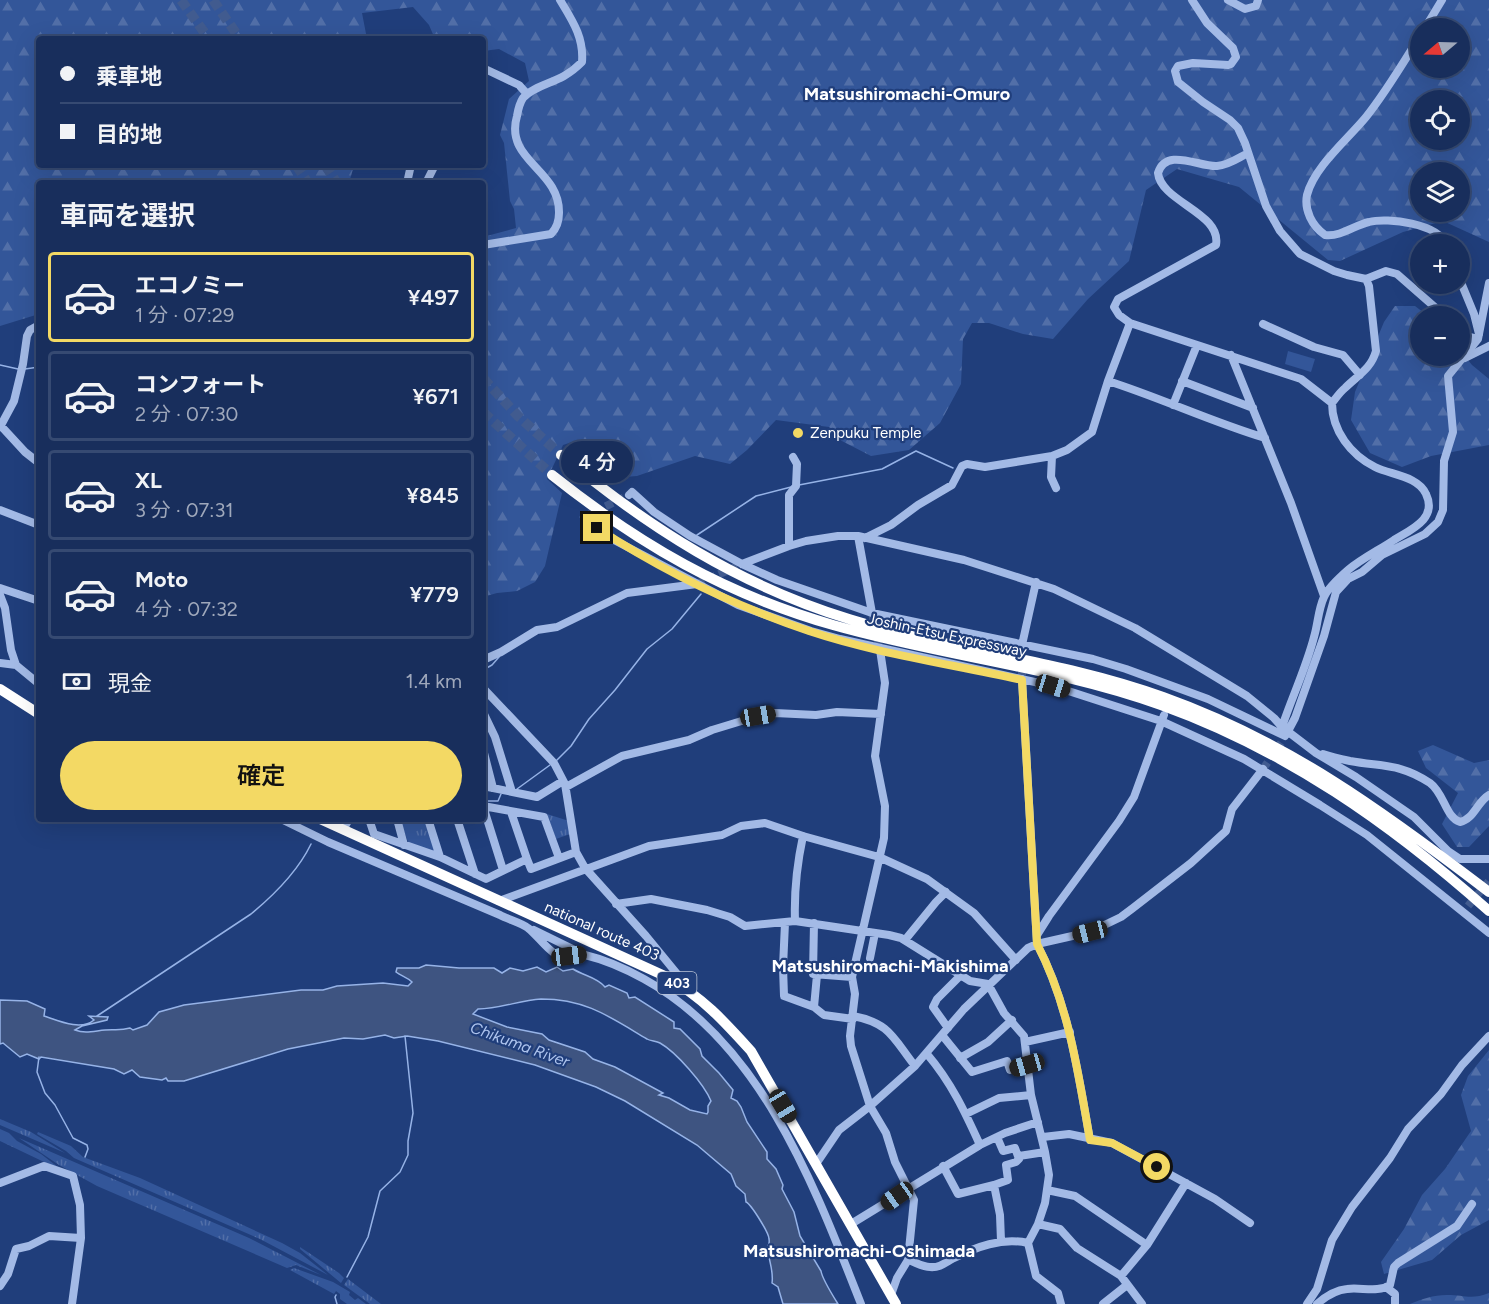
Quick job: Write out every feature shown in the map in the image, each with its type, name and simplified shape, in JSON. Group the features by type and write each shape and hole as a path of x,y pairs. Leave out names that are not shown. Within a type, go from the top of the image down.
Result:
{"highway":[{"name":"Joshin-Etsu Expressway","path":"561,455 634,513 675,540 719,566 783,596 828,613 885,629 1111,680 1162,696 1239,728 1337,781 1417,837 1489,892"},
{"name":"Joshin-Etsu Expressway","path":"552,475 613,522 667,556 713,580 765,602 863,633 1109,688 1158,704 1235,735 1308,774 1353,803 1416,849 1489,911"},
{"path":"0,689 36,712"},
{"name":"national route 403","path":"326,822 667,977 692,992 721,1017 751,1051 893,1300"}],"street":[{"path":"486,245 551,234 559,220 560,203 554,187 518,146 514,134 514,123 527,94 564,76 582,62 583,50 577,28 560,0"},
{"path":"1192,0 1207,23 1233,48 1236,57 1228,65 1183,63 1175,71 1178,82 1238,128 1266,206 1289,243 1300,254 1326,268 1347,275 1366,279 1386,271 1397,274 1434,306"},
{"path":"1228,0 1245,9 1256,6 1258,0"},
{"path":"1431,18 1442,0"},
{"path":"1410,51 1366,116 1320,169 1311,183 1307,203 1312,222 1325,235 1334,235 1382,220 1430,228 1438,234"},
{"path":"486,69 519,85 527,94"},
{"path":"1248,153 1224,165 1214,166 1172,159 1159,168 1160,183 1206,222 1215,233 1216,245 1118,299 1114,304 1116,311 1131,323 1301,379 1332,403"},
{"path":"1285,734 1324,596 1348,570 1414,529 1428,513 1428,501 1418,483 1375,467 1349,448 1332,415 1332,403 1343,388 1369,368 1376,351 1369,286 1366,279"},
{"path":"1470,348 1479,337 1489,283"},
{"path":"1466,294 1474,314 1479,337"},
{"path":"861,537 891,525 952,485 962,466 968,464 985,468 1052,456 1067,450 1092,432 1108,381 1131,323"},
{"path":"1263,324 1314,347 1343,355 1360,375"},
{"path":"36,327 30,330 27,336 14,401 0,427 36,461"},
{"path":"1470,336 1479,337"},
{"path":"1173,405 1197,345"},
{"path":"1470,356 1489,346"},
{"path":"1231,355 1291,503 1324,596"},
{"path":"1285,734 1324,636 1336,592 1348,579 1362,572 1382,555 1425,534 1438,522 1443,510 1444,461 1453,432 1447,382 1454,366"},
{"path":"1108,381 1265,438"},
{"path":"1182,381 1253,408"},
{"path":"1052,456 1051,477 1056,488"},
{"path":"789,546 789,495 796,486 797,464 793,457"},
{"path":"629,495 632,492 654,512 690,536 777,580 872,613 1093,659 1233,709 1285,734 1356,777 1414,817 1448,851 1460,859 1489,859"},
{"path":"0,510 36,524"},
{"path":"584,517 616,541 738,605 811,632 880,650 1064,689 1163,718 1263,769 1367,835 1465,908 1489,933"},
{"path":"742,564 789,546 838,536 861,537 964,560 1036,582 1092,606 1168,647 1247,696 1274,718 1285,734"},
{"path":"861,537 872,613"},
{"path":"1022,645 1036,582"},
{"path":"486,659 537,630 557,627 627,593 697,584"},
{"path":"0,588 36,601"},
{"path":"0,595 5,608 11,650 16,665 36,682"},
{"path":"880,650 885,683 875,756 886,820 884,838 852,977 855,994 850,1036 870,1106 886,1133 895,1162 914,1200 908,1260 897,1278 893,1300"},
{"path":"0,663 16,665"},
{"path":"1022,680 1037,940 1052,972 1070,1032 1090,1140"},
{"path":"486,691 554,763 565,784 576,852 585,868 692,992"},
{"path":"486,787 537,796 622,756 689,740 712,730 758,716 789,713 816,715 837,712 881,714"},
{"path":"486,718 495,737 512,792"},
{"path":"816,1164 838,1130 870,1106 927,1054 988,984 1037,940 1049,915 1119,821 1134,797 1163,718"},
{"path":"1316,753 1353,762 1398,767 1431,784 1443,798 1452,818 1460,822 1465,821 1477,805 1489,795"},
{"path":"486,761 493,788"},
{"path":"1037,940 1090,932 1116,920 1133,908 1191,863 1226,831 1232,809 1263,769"},
{"path":"486,807 544,817 559,858"},
{"path":"511,812 531,869 576,852"},
{"path":"486,816 503,870"},
{"path":"287,822 514,923 526,926 556,954 588,956 608,962 643,978 696,1016 730,1048 762,1091 795,1152 837,1242 861,1304"},
{"path":"343,830 347,822"},
{"path":"370,822 374,834 440,857 486,879 527,860"},
{"path":"398,822 404,845"},
{"path":"429,822 440,857"},
{"path":"458,822 475,874"},
{"path":"499,901 648,846 722,835 753,823 765,823 879,857 907,869 946,892 984,922 1016,960"},
{"path":"795,921 794,895 803,836"},
{"path":"905,940 946,892"},
{"path":"615,904 651,898 707,910 729,917 745,926 795,921 862,930 905,940 970,981 988,984"},
{"path":"814,922 813,974 852,977"},
{"path":"785,923 784,996 814,1007 824,1015 880,1024 888,1030 915,1065"},
{"path":"870,958 875,933"},
{"path":"588,956 598,946"},
{"path":"814,1007 817,975"},
{"path":"948,1029 933,1007 937,999 961,975"},
{"path":"988,984 1004,1012 1024,1036 1032,1095 1043,1137 1049,1175 1038,1224 1028,1243 1036,1276 1058,1293 1061,1304"},
{"path":"960,1058 988,1042 1012,1020"},
{"path":"1025,1042 1070,1032"},
{"path":"942,1035 972,1072 1007,1061 1010,1070 1027,1065"},
{"path":"1307,1304 1317,1289 1332,1240 1352,1207 1390,1158 1408,1129 1441,1094 1462,1065 1489,1036"},
{"path":"927,1054 944,1074 980,1145"},
{"path":"966,1114 999,1098 1032,1095"},
{"path":"851,1224 980,1145 1038,1122"},
{"path":"1043,1137 1069,1134 1112,1143 1215,1199 1250,1223"},
{"path":"943,1166 958,1194 1008,1180 1006,1165 1016,1162 1019,1156 1015,1148 1003,1151 997,1137"},
{"path":"1019,1156 1045,1152"},
{"path":"0,1183 44,1166 73,1176 80,1205 81,1238 72,1304"},
{"path":"1121,1276 1147,1245 1186,1183"},
{"path":"994,1185 1000,1215 1001,1241"},
{"path":"1047,1190 1075,1196 1147,1245"},
{"path":"1317,1304 1324,1298 1344,1289 1390,1285 1394,1267 1398,1263 1457,1226 1472,1204"},
{"path":"1038,1224 1060,1230 1077,1248 1121,1276 1142,1304"},
{"path":"0,1286 8,1274 16,1249 29,1246 50,1236 81,1238"},
{"path":"908,1260 926,1267 939,1266 973,1249 1001,1241 1014,1240 1028,1243"},
{"path":"1103,1304 1127,1285"},
{"path":"1386,1287 1395,1294 1395,1304"}],"green space":[{"path":"0,0 1489,0 1489,242 1445,222 1470,222 1470,162 1410,162 1410,222 1439,222 1403,232 1340,261 1328,260 1239,187 1177,169 1146,190 1129,261 1088,299 1053,339 1023,334 989,323 972,323 963,339 961,384 940,423 909,450 871,456 840,440 829,427 776,420 730,464 695,456 637,476 611,478 572,442 563,445 547,479 562,493 545,566 535,582 517,591 486,596 486,236 516,228 514,209 510,201 504,143 500,135 509,99 529,81 525,63 499,49 486,51 486,36 434,36 429,25 413,7 362,13 366,36 36,36 36,168 353,169 350,180 36,180 36,315 0,326"},
{"path":"1395,306 1410,306 1410,366 1470,366 1470,362 1489,379 1489,445 1431,456 1402,467 1370,453 1351,420 1355,392 1384,322"},
{"path":"1288,351 1315,359 1311,372 1285,364"},
{"path":"1433,745 1474,763 1489,760 1489,826 1469,847 1457,847 1442,824 1458,793 1426,768 1418,751"},
{"path":"547,814 569,821 570,834 556,839"},
{"path":"401,822 426,822 436,850 433,853 408,842"},
{"path":"1489,1050 1489,1220 1461,1235 1432,1260 1384,1274 1381,1262 1404,1229 1422,1195 1445,1169 1471,1131 1461,1095 1468,1076"},
{"path":"0,1119 31,1132 65,1153 0,1125"},
{"path":"0,1129 41,1154 63,1171 0,1141"},
{"path":"38,1132 71,1146 83,1157 140,1178 282,1243 300,1253 328,1275 260,1239 74,1158 37,1134"},
{"path":"19,1138 249,1238 321,1275 296,1265 287,1268 97,1186 59,1165"},
{"path":"300,1247 339,1273 344,1278 341,1283 300,1249"},
{"path":"294,1268 333,1282 350,1292 349,1295 355,1300 358,1298 366,1304 347,1304 340,1299 340,1294 336,1291 334,1294 290,1270"},
{"path":"348,1279 381,1304 370,1304 344,1285"},
{"path":"1489,1293 1489,1304 1410,1304 1437,1296 1473,1297"}],"water":[{"name":"Chikuma River","path":"426,965 494,968 502,973 510,968 523,971 537,967 546,972 557,967 563,971 573,969 605,987 609,985 627,993 629,998 635,997 674,1022 674,1028 680,1029 700,1049 702,1056 733,1090 731,1098 741,1107 747,1122 767,1152 767,1159 776,1169 783,1185 782,1189 794,1212 800,1236 838,1304 783,1304 778,1287 772,1283 768,1252 769,1239 763,1225 746,1202 745,1194 736,1186 731,1174 697,1145 625,1101 596,1087 535,1065 438,1041 407,1036 394,1038 385,1035 363,1039 344,1038 288,1049 184,1081 168,1081 166,1078 162,1080 140,1077 132,1070 124,1074 114,1069 41,1057 39,1059 27,1054 20,1057 3,1043 0,1044 0,1000 27,1001 45,1009 44,1016 76,1025 83,1025 94,1020 89,1016 108,1017 107,1020 75,1030 79,1031 130,1028 133,1030 147,1025 159,1012 184,1005 301,990 323,990 337,986 383,983 408,986 412,982 396,972 397,968 419,968","holes":["557,1000 597,1011 648,1040 660,1043 674,1053 689,1069 711,1101 707,1114 690,1110 659,1095 663,1093 615,1067 593,1059 585,1052 549,1040 542,1034 507,1027 473,1014 478,1009 525,1001"]}],"waterway":[{"path":"0,365 18,369"},
{"path":"25,369 36,367"},
{"path":"799,485 882,469 916,451 953,468"},
{"path":"697,535 756,496 791,487"},
{"path":"557,760 571,746 589,719 647,649 672,629 701,594"},
{"path":"486,668 499,657"},
{"path":"517,789 550,765"},
{"path":"486,801 498,801 501,794"},
{"path":"97,1016 251,914 285,882 311,844"},
{"path":"347,1277 368,1237 380,1191 400,1172 408,1155 413,1113 405,1036"},
{"path":"39,1057 37,1072 45,1093 55,1105 73,1138 87,1145 85,1157"},
{"path":"336,1295 337,1304"}],"tunnel":[{"path":"181,0 207,36"},
{"path":"213,0 238,36"},
{"path":"298,168 306,180"},
{"path":"327,168 335,180"},
{"path":"486,381 518,416 561,455"},
{"path":"486,415 552,475"},
{"path":"584,517 629,495"},
{"path":"697,584 742,564"},
{"path":"872,613 880,650"},
{"path":"1022,645 1022,679"},
{"path":"1263,769 1283,740"},
{"path":"1468,906 1489,881"}],"place":[{"name":"Zenpuku Temple","path":"798,433"}],"district":[{"name":"Matsushiromachi-Omuro","path":"907,94"},
{"name":"Matsushiromachi-Makishima","path":"890,966"},
{"name":"Matsushiromachi-Oshimada","path":"859,1251"}],"route":[{"path":"597,528 616,541 738,605 811,632 880,650 1022,680 1037,944 1052,972 1070,1032 1090,1140 1112,1143 1157,1167"}]}
